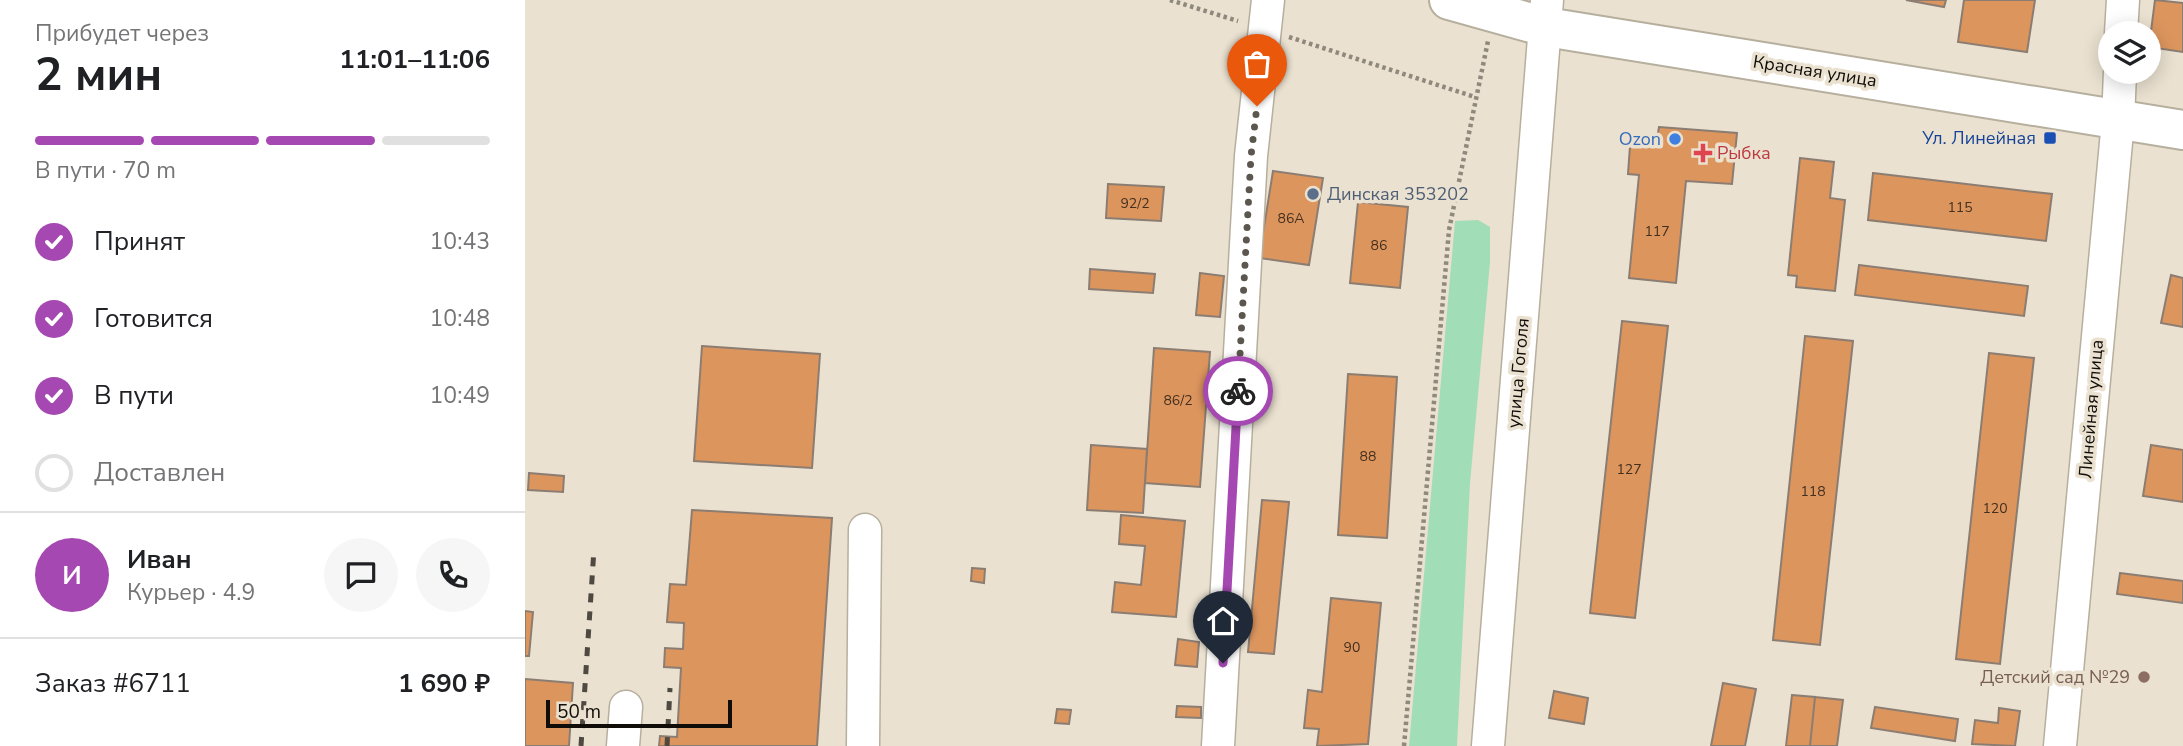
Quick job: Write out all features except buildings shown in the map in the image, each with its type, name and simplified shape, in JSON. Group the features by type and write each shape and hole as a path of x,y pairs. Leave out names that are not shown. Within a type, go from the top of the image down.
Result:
{"main road":[{"name":"Красная улица","path":"1449,0 1493,13 1546,14 2183,131"}],"street":[{"path":"2122,21 2123,0"},
{"name":"улица Гоголя","path":"1489,746 1546,14"},
{"path":"1218,746 1251,156 1266,15"},
{"name":"Линейная улица","path":"2060,746 2119,84"},
{"path":"863,746 865,530"},
{"path":"622,746 626,706"}],"path":[{"path":"1170,0 1266,15 1475,97"},
{"path":"1404,746 1449,230 1493,13"}],"green space":[{"path":"1478,220 1490,227 1490,262 1470,483 1457,746 1409,746 1455,221"}],"railway":[{"path":"581,746 594,549"},
{"path":"667,746 670,688"}],"way so far":[{"path":"1238,391 1251,156 1257,106"}],"place":[{"name":"Ул. Линейная","path":"2050,138"},
{"name":"Ozon","path":"1675,139"},
{"name":"Рыбка","path":"1703,153"},
{"name":"Динская 353202","path":"1313,194"},
{"name":"Детский сад №29","path":"2144,677"}],"route":[{"path":"1223,663 1238,391"}]}
